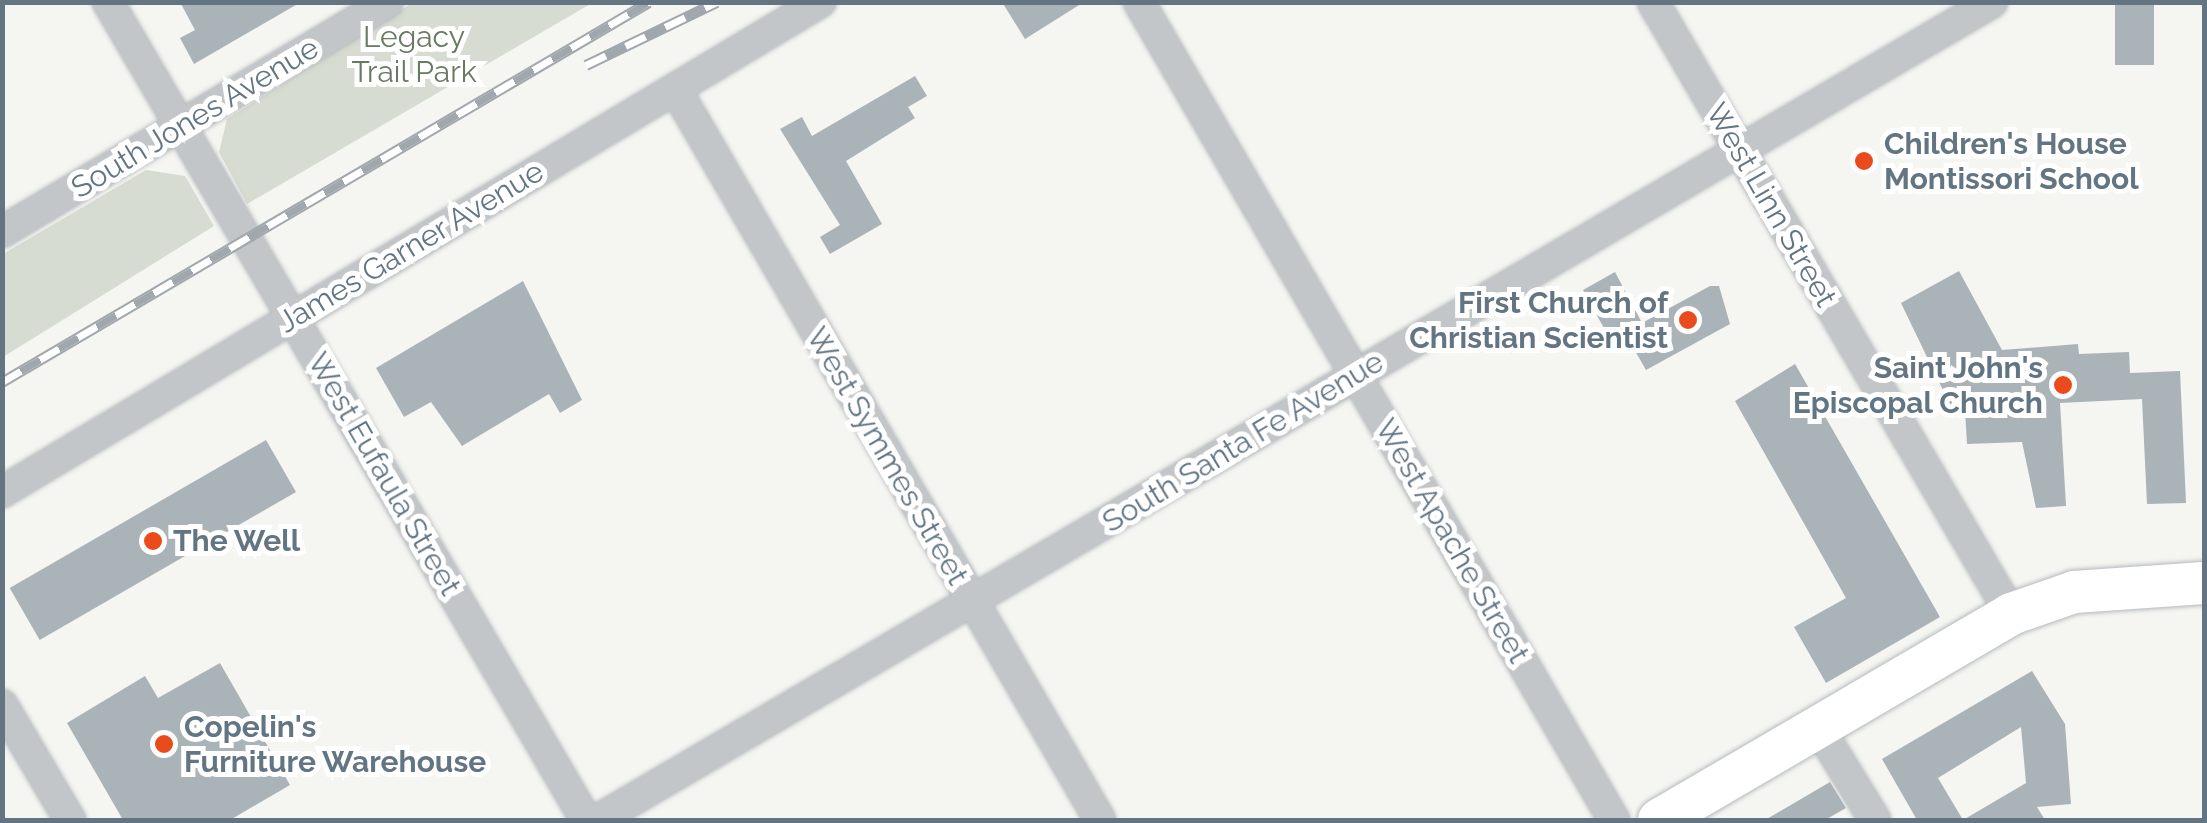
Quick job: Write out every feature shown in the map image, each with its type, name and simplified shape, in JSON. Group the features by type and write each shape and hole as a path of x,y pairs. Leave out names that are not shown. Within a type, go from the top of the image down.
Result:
{"street":[{"name":"West Eufaula Street","path":"108,2 586,820"},
{"name":"South Jones Avenue","path":"2,232 388,2"},
{"name":"James Garner Avenue","path":"2,492 820,2"},
{"name":"West Apache Street","path":"1139,2 1614,820"},
{"name":"West Linn Street","path":"1653,2 2011,614"},
{"name":"South Santa Fe Avenue","path":"598,820 1992,2"},
{"name":"West Symmes Street","path":"676,90 1100,820"},
{"path":"1658,820 2011,614 2074,592 2204,583"},
{"path":"2,705 70,820"},
{"path":"1818,727 1875,820"}],"green space":[{"name":"Legacy Trail Park","path":"412,3 592,3 247,204 219,152 227,119"},
{"path":"146,170 185,176 214,226 3,357 3,254"}],"building":[{"path":"180,2 301,2 194,64 180,38 195,30"},
{"path":"1002,2 1084,2 1025,39"},
{"path":"2115,2 2154,2 2154,65 2115,65"},
{"path":"915,76 927,96 908,107 915,118 846,161 882,224 830,254 820,237 840,225 780,129 802,117 812,136"},
{"name":"Saint John's Episcopal Church","path":"1959,271 2002,350 2078,344 2079,354 2129,352 2130,373 2180,371 2186,503 2147,504 2142,399 2060,403 2066,506 2036,508 2022,442 1967,444 1965,410 1953,411 1901,303"},
{"name":"First Church of Christian Scientist","path":"1615,272 1642,323 1710,286 1719,286 1730,324 1646,370 1630,342 1616,350 1583,290"},
{"path":"523,281 582,400 560,413 549,394 462,446 431,402 404,417 376,368"},
{"path":"1795,364 1940,617 1826,683 1794,627 1846,598 1735,401"},
{"name":"The Well","path":"266,440 296,492 40,640 10,588"},
{"name":"Copelin's Furniture Warehouse","path":"220,663 290,785 230,820 123,820 67,723 145,676 158,698"},
{"path":"2032,671 2065,724 2071,804 2037,807 2045,820 1963,820 1917,820 1882,759","holes":["2021,727 2026,783 1963,820 1938,778"]},
{"path":"1830,782 1846,808 1825,820 1765,820"}],"railway":[{"path":"2,382 649,2"},
{"path":"586,65 717,2"}],"place":[{"name":"Children's House Montissori School","path":"1864,161"},
{"name":"First Church of Christian Scientist","path":"1688,320"},
{"name":"Saint John's Episcopal Church","path":"2063,385"},
{"name":"The Well","path":"153,541"},
{"name":"Copelin's Furniture Warehouse","path":"164,744"}]}
